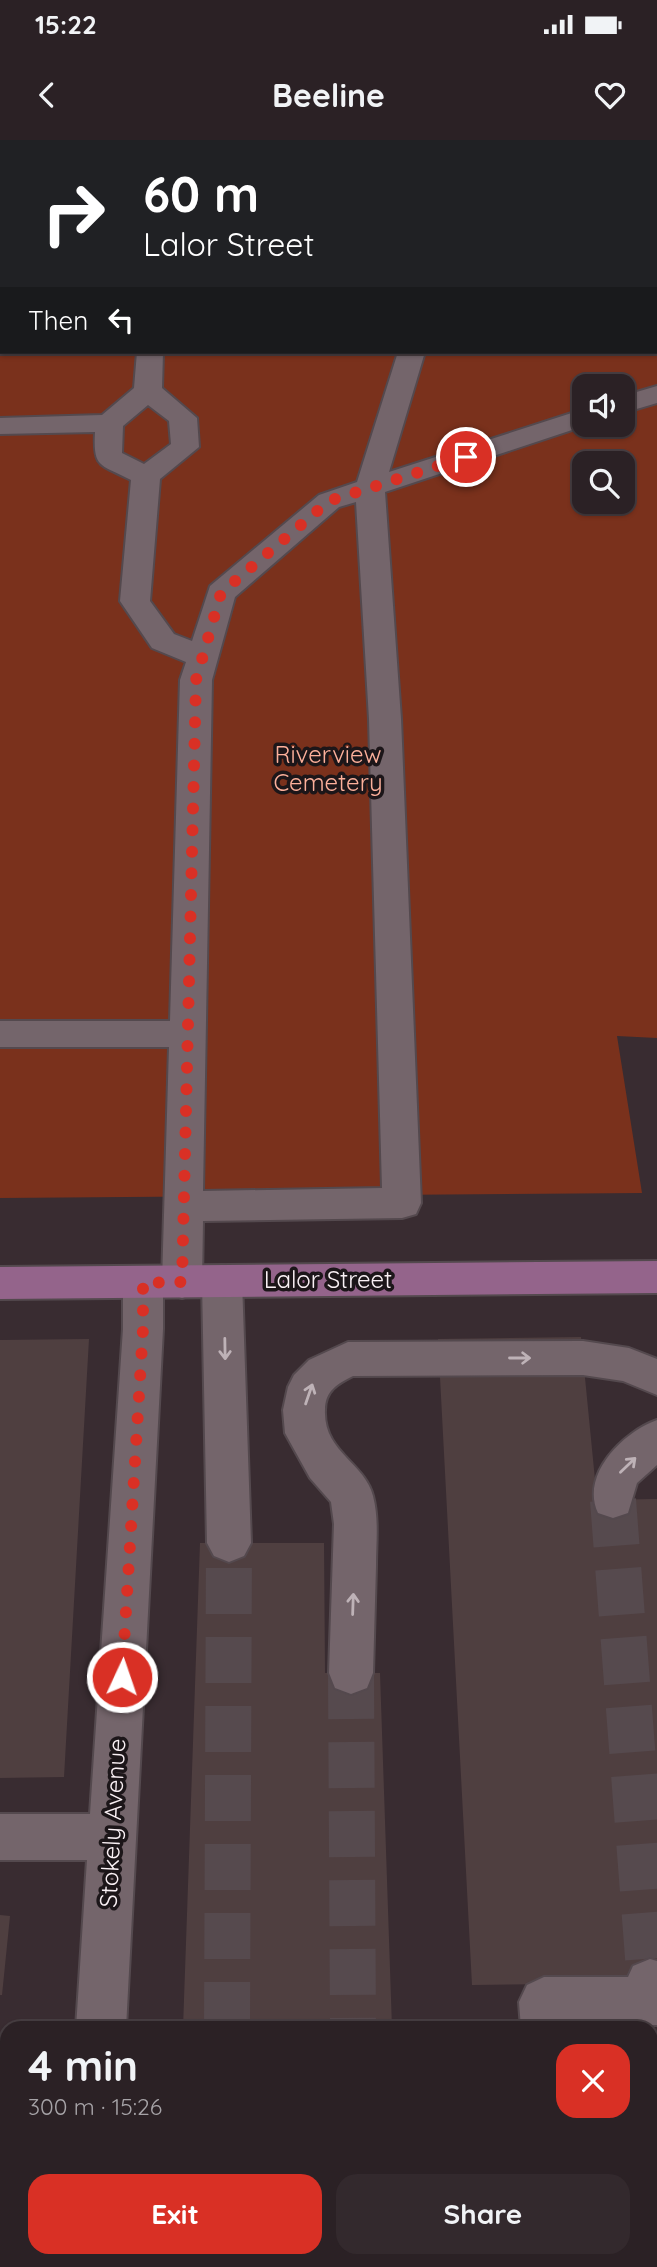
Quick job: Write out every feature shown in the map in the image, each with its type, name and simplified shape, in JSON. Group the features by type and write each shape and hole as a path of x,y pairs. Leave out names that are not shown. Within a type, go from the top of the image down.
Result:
{"main road":[{"name":"Lalor Street","path":"0,1283 657,1278"}],"street":[{"path":"0,426 110,423 148,391 150,354"},
{"path":"184,1206 402,1203 385,719 370,488 410,354"},
{"path":"148,391 183,418 185,447 146,476 135,601 163,641 203,657"},
{"path":"635,401 657,394"},
{"name":"Stokely Avenue","path":"101,2021 143,1329 162,1282 184,1206 196,680 221,593 329,501 572,422"},
{"path":"110,423 108,457 146,476"},
{"path":"0,1034 188,1034"},
{"path":"222,1281 229,1543"},
{"path":"351,1673 355,1524 352,1495 325,1465 306,1433 304,1410 308,1387 323,1372 348,1359 583,1358 629,1365 657,1378"},
{"path":"612,1500 618,1475 657,1438"},
{"path":"0,1837 112,1838"},
{"path":"545,2021 544,2002 652,2002 650,1983"}],"green space":[{"name":"Riverview Cemetery","path":"0,354 657,354 657,1038 617,1036 642,1193 0,1198"}],"building":[{"path":"581,1337 597,1500 657,1499 657,1983 472,1985 438,1339"},
{"path":"89,1339 64,1777 0,1778 0,1340"},
{"path":"200,1543 324,1543 325,1673 380,1673 392,2021 183,2021"},
{"path":"0,1915 10,1916 2,1995 0,1995"}],"tunnel":[{"path":"613,1500 650,1983"},
{"path":"227,2021 229,1543"},
{"path":"351,1673 353,2021"}],"route":[{"path":"122,1677 143,1329 143,1283 182,1282 196,680 221,593 329,501 466,457"}]}
